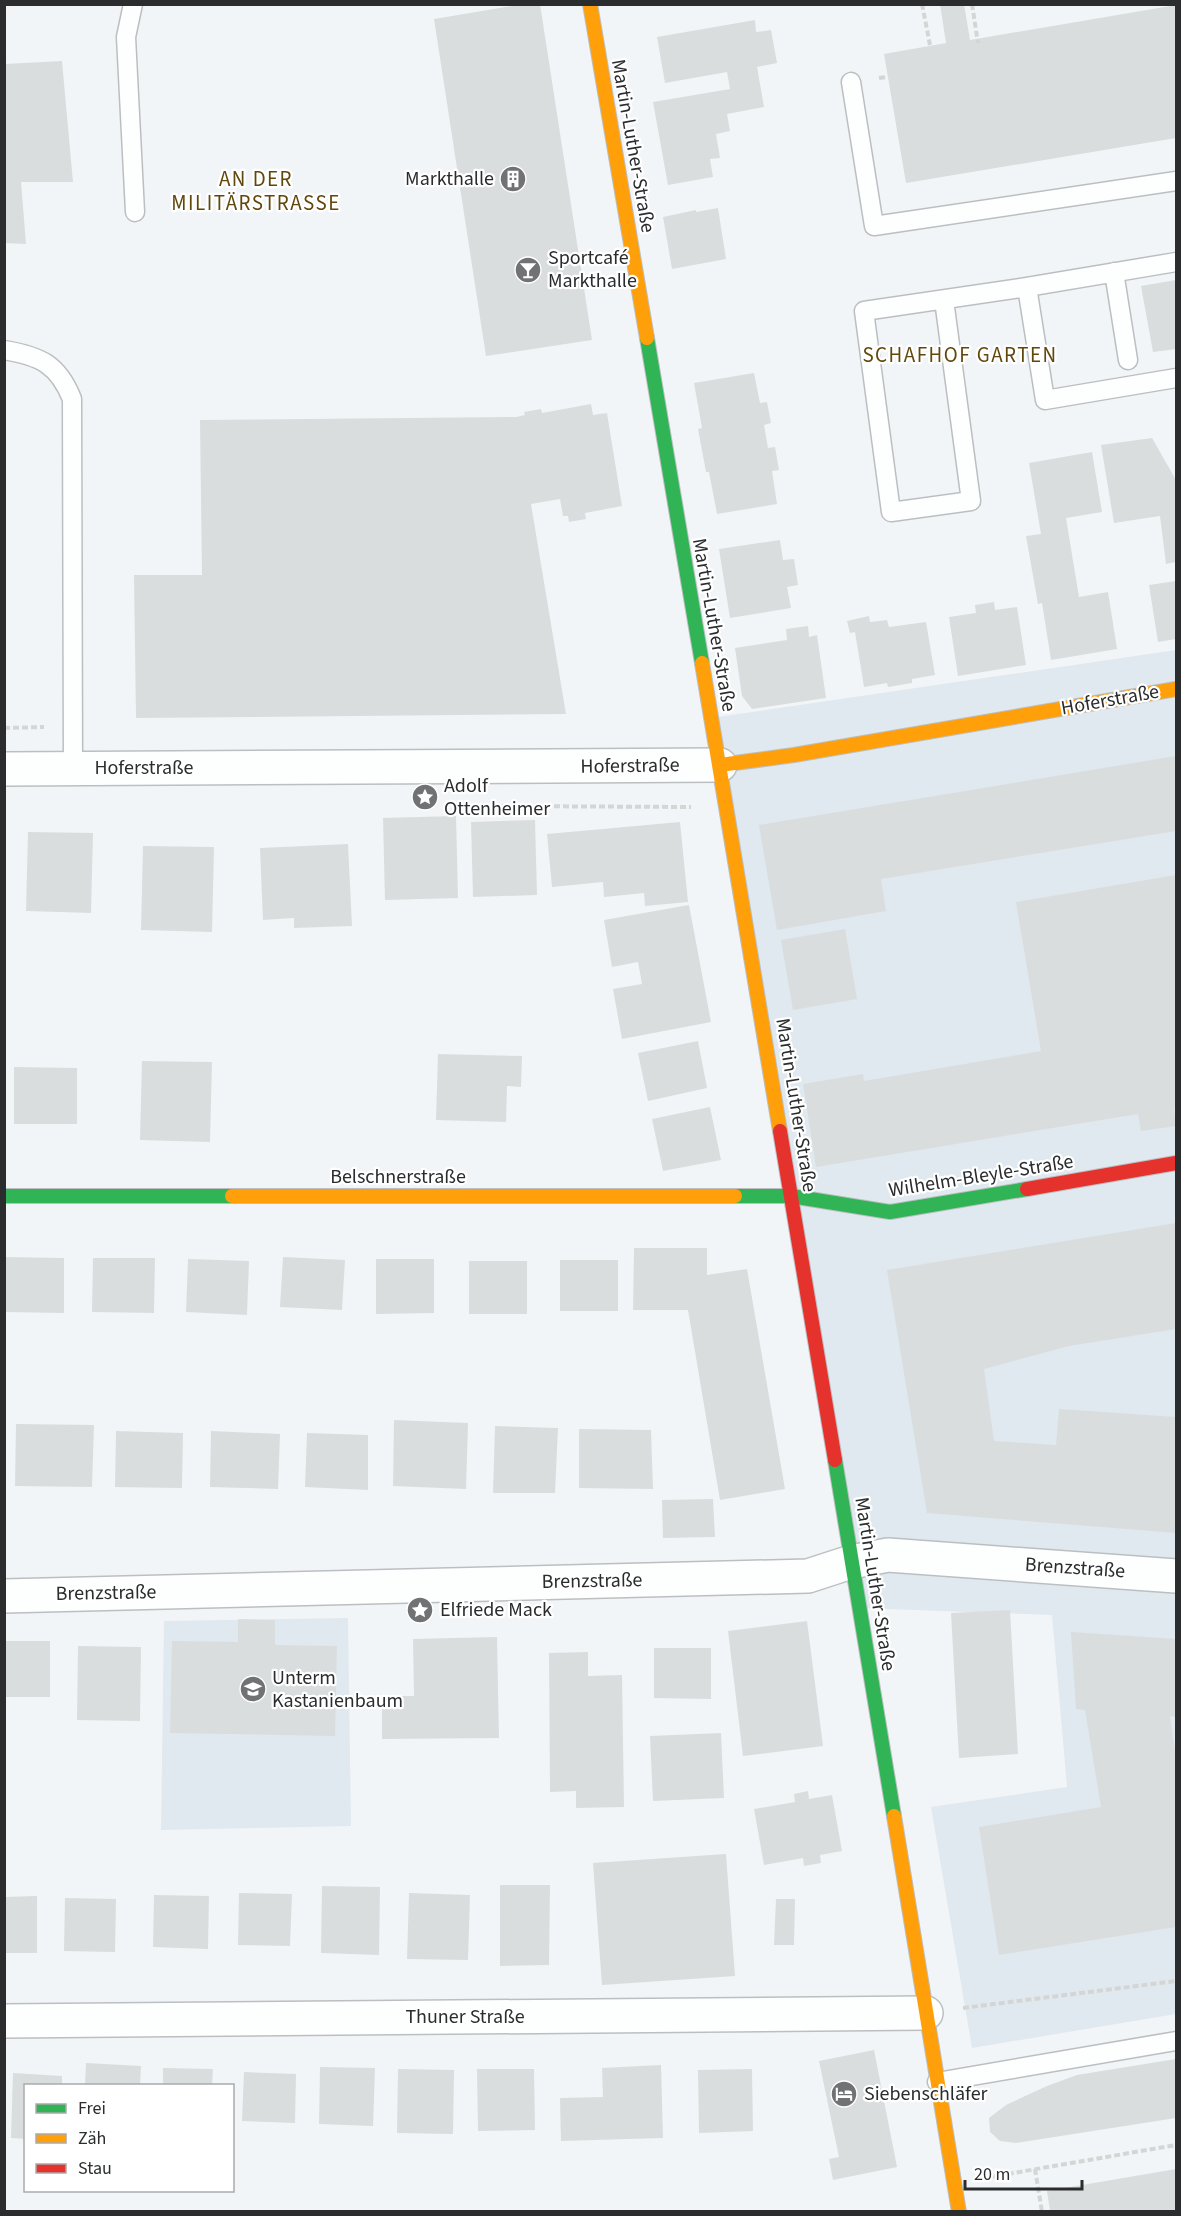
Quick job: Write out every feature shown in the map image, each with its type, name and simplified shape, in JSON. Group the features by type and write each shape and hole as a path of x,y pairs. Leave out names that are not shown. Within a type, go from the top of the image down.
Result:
{"street":[{"name":"Martin-Luther-Straße","path":"590,4 720,765 959,2211"},
{"name":"Hoferstraße","path":"4,769 720,765 817,751 1176,689"},
{"name":"Wilhelm-Bleyle-Straße","path":"791,1196 890,1212 1176,1163"},
{"name":"Belschnerstraße","path":"4,1196 791,1196"},
{"name":"Brenzstraße","path":"4,1596 807,1576 851,1562 888,1555 1176,1576"},
{"name":"Thuner Straße","path":"4,2020 926,2013"}],"lane":[{"path":"133,4 126,37 135,212"},
{"path":"851,82 874,226 1176,181"},
{"path":"944,300 971,501 891,512 864,311 1176,262"},
{"path":"1114,272 1128,360"},
{"path":"1027,287 1045,400 1176,378"},
{"path":"4,350 44,360 65,381 72,399 73,768"},
{"path":"937,2082 1176,2041"}],"path":[{"path":"922,4 930,45"},
{"path":"972,4 978,43"},
{"path":"4,729 73,727"},
{"path":"926,2013 1176,1981"},
{"path":"954,2183 1176,2145"},
{"path":"1035,2169 1042,2211"}],"shaded area":[{"path":"1176,650 1176,2014 972,2048 931,1807 1067,1787 1052,1615 859,1608 711,718"},
{"path":"348,1618 351,1826 161,1830 164,1621"}],"building":[{"name":"Markthalle","path":"524,4 540,4 592,340 486,356 434,19"},
{"path":"940,4 964,4 970,40 1176,5 1176,138 906,183 884,54 946,43"},
{"path":"755,20 756,32 771,30 777,63 757,67 764,107 727,114 730,131 716,134 720,158 710,159 713,177 668,185 653,102 730,89 727,72 665,83 657,37"},
{"path":"62,61 73,182 21,182 26,244 4,243 4,64"},
{"path":"718,208 726,259 672,269 663,217"},
{"path":"1176,280 1176,349 1153,352 1141,286"},
{"path":"754,373 760,403 767,402 771,423 764,425 768,448 775,447 779,470 772,471 777,504 717,514 698,429 702,428 694,383"},
{"path":"591,404 593,415 607,413 622,506 585,513 586,519 569,522 568,516 563,516 560,499 531,504 566,714 136,718 134,575 202,575 200,420 516,417 525,415 524,412 541,409 542,413"},
{"path":"1152,438 1176,480 1176,562 1166,564 1160,516 1114,523 1101,445"},
{"path":"1092,452 1102,512 1066,518 1079,597 1108,592 1117,649 1051,660 1042,603 1038,604 1026,536 1041,534 1029,463"},
{"path":"780,540 783,560 794,559 798,585 787,587 791,608 730,618 719,549"},
{"path":"1176,581 1176,639 1158,642 1149,585"},
{"path":"994,602 995,610 1017,607 1026,665 958,676 949,617 976,613 975,605"},
{"path":"869,616 870,622 887,620 889,627 926,622 935,675 912,679 912,683 888,687 887,683 864,687 855,632 850,633 847,621"},
{"path":"808,626 809,637 817,635 826,698 752,709 742,696 735,648 787,640 786,629"},
{"path":"1176,756 1176,831 881,879 886,911 777,930 759,825"},
{"path":"456,816 458,898 385,900 383,818"},
{"path":"535,820 537,895 473,897 471,822"},
{"path":"680,822 688,902 645,906 644,893 604,897 603,882 552,887 547,834"},
{"path":"28,832 93,833 91,913 26,911"},
{"path":"348,844 352,926 294,928 294,918 263,920 260,848"},
{"path":"143,846 214,847 212,932 141,930"},
{"path":"1176,875 1176,1107 1174,1108 1176,1126 1141,1131 1138,1114 816,1167 803,1084 863,1074 864,1081 1041,1051 1016,902"},
{"path":"689,905 711,1022 622,1039 613,989 642,984 638,962 612,967 604,920"},
{"path":"845,929 857,999 793,1010 781,940"},
{"path":"698,1041 707,1088 648,1101 638,1053"},
{"path":"438,1054 522,1056 521,1087 507,1086 506,1122 436,1120"},
{"path":"142,1061 212,1062 210,1142 140,1140"},
{"path":"14,1067 77,1068 77,1124 14,1124"},
{"path":"710,1107 721,1160 663,1171 652,1119"},
{"path":"1176,1223 1176,1329 1069,1346 984,1369 994,1441 1056,1445 1059,1409 1176,1417 1176,1533 927,1513 887,1270"},
{"path":"634,1248 707,1248 707,1275 747,1269 785,1489 720,1500 688,1310 633,1310"},
{"path":"4,1257 64,1258 64,1313 4,1312"},
{"path":"283,1257 345,1260 342,1310 280,1307"},
{"path":"93,1258 155,1258 154,1313 92,1312"},
{"path":"188,1259 249,1261 247,1315 186,1312"},
{"path":"376,1259 434,1259 434,1313 376,1314"},
{"path":"560,1260 618,1260 618,1311 560,1311"},
{"path":"469,1261 527,1261 527,1314 469,1314"},
{"path":"394,1420 468,1423 466,1489 393,1486"},
{"path":"16,1424 94,1425 92,1487 15,1486"},
{"path":"495,1426 558,1428 555,1493 493,1493"},
{"path":"579,1429 651,1430 653,1489 579,1488"},
{"path":"116,1431 183,1433 182,1488 115,1487"},
{"path":"211,1431 280,1434 278,1489 210,1487"},
{"path":"307,1433 368,1435 368,1490 305,1487"},
{"path":"713,1499 715,1537 663,1538 662,1500"},
{"path":"1010,1610 1018,1754 959,1758 951,1613"},
{"name":"Unterm Kastanienbaum","path":"238,1619 275,1620 275,1645 337,1646 335,1736 170,1733 172,1641 238,1642"},
{"path":"807,1621 823,1746 743,1756 728,1631"},
{"path":"1071,1632 1176,1639 1176,1717 1170,1716 1176,1759 1176,1927 999,1955 979,1827 1101,1807 1085,1710 1076,1709"},
{"path":"497,1637 499,1738 382,1739 382,1696 414,1696 413,1639"},
{"path":"4,1641 50,1641 50,1697 4,1697"},
{"path":"78,1646 141,1647 140,1721 77,1720"},
{"path":"654,1648 711,1648 711,1699 654,1698"},
{"path":"588,1652 588,1676 622,1675 624,1807 576,1808 576,1791 550,1792 549,1653"},
{"path":"721,1733 724,1798 653,1801 650,1736"},
{"path":"808,1791 809,1799 832,1795 842,1851 820,1855 821,1863 804,1866 803,1858 764,1865 754,1809 795,1802 794,1794"},
{"path":"726,1854 735,1976 602,1985 593,1863"},
{"path":"500,1885 550,1885 549,1965 500,1966"},
{"path":"322,1886 380,1887 379,1955 321,1953"},
{"path":"239,1893 292,1894 290,1946 238,1945"},
{"path":"409,1893 470,1895 468,1960 407,1959"},
{"path":"154,1895 209,1896 208,1949 153,1947"},
{"path":"37,1896 37,1953 4,1953 4,1897"},
{"path":"65,1898 116,1899 115,1952 64,1951"},
{"path":"776,1899 795,1899 794,1945 774,1945"},
{"path":"874,2050 897,2167 833,2180 829,2159 839,2157 819,2061"},
{"path":"1176,2059 1176,2118 1016,2143 1000,2141 990,2132 989,2118 1006,2105 1047,2086 1077,2075"},
{"path":"86,2063 141,2066 140,2084 85,2084"},
{"path":"661,2065 663,2138 561,2141 560,2098 603,2097 602,2068"},
{"path":"320,2067 375,2068 373,2126 319,2124"},
{"path":"163,2068 213,2069 212,2084 163,2084"},
{"path":"398,2069 454,2070 453,2134 397,2133"},
{"path":"477,2069 534,2069 535,2130 478,2131"},
{"path":"752,2069 753,2131 699,2133 698,2070"},
{"path":"244,2072 296,2074 295,2123 242,2121"},
{"path":"13,2073 62,2076 62,2084 24,2084 24,2139 11,2138"},
{"path":"1176,2169 1176,2211 1050,2211 1047,2191"}],"traffic: fast":[{"path":"647,338 702,663"},
{"path":"735,1196 791,1196 890,1212 1027,1189"},
{"path":"4,1196 232,1196"},
{"path":"835,1460 894,1816"}],"traffic: slow":[{"path":"590,4 647,338"},
{"path":"702,663 780,1131"},
{"path":"720,765 794,755 1176,689"},
{"path":"232,1196 735,1196"},
{"path":"894,1816 959,2212"}],"traffic: jam":[{"path":"780,1131 835,1460"},
{"path":"1027,1189 1176,1163"}],"place":[{"name":"Markthalle","path":"513,179"},
{"name":"Sportcafé Markthalle","path":"528,270"},
{"name":"Adolf Ottenheimer","path":"425,797"},
{"name":"Elfriede Mack","path":"420,1610"},
{"name":"Unterm Kastanienbaum","path":"253,1689"},
{"name":"Siebenschläfer","path":"844,2094"}],"district":[{"name":"AN DER MILITÄRSTRASSE","path":"256,191"},
{"name":"SCHAFHOF GARTEN","path":"960,355"}]}
